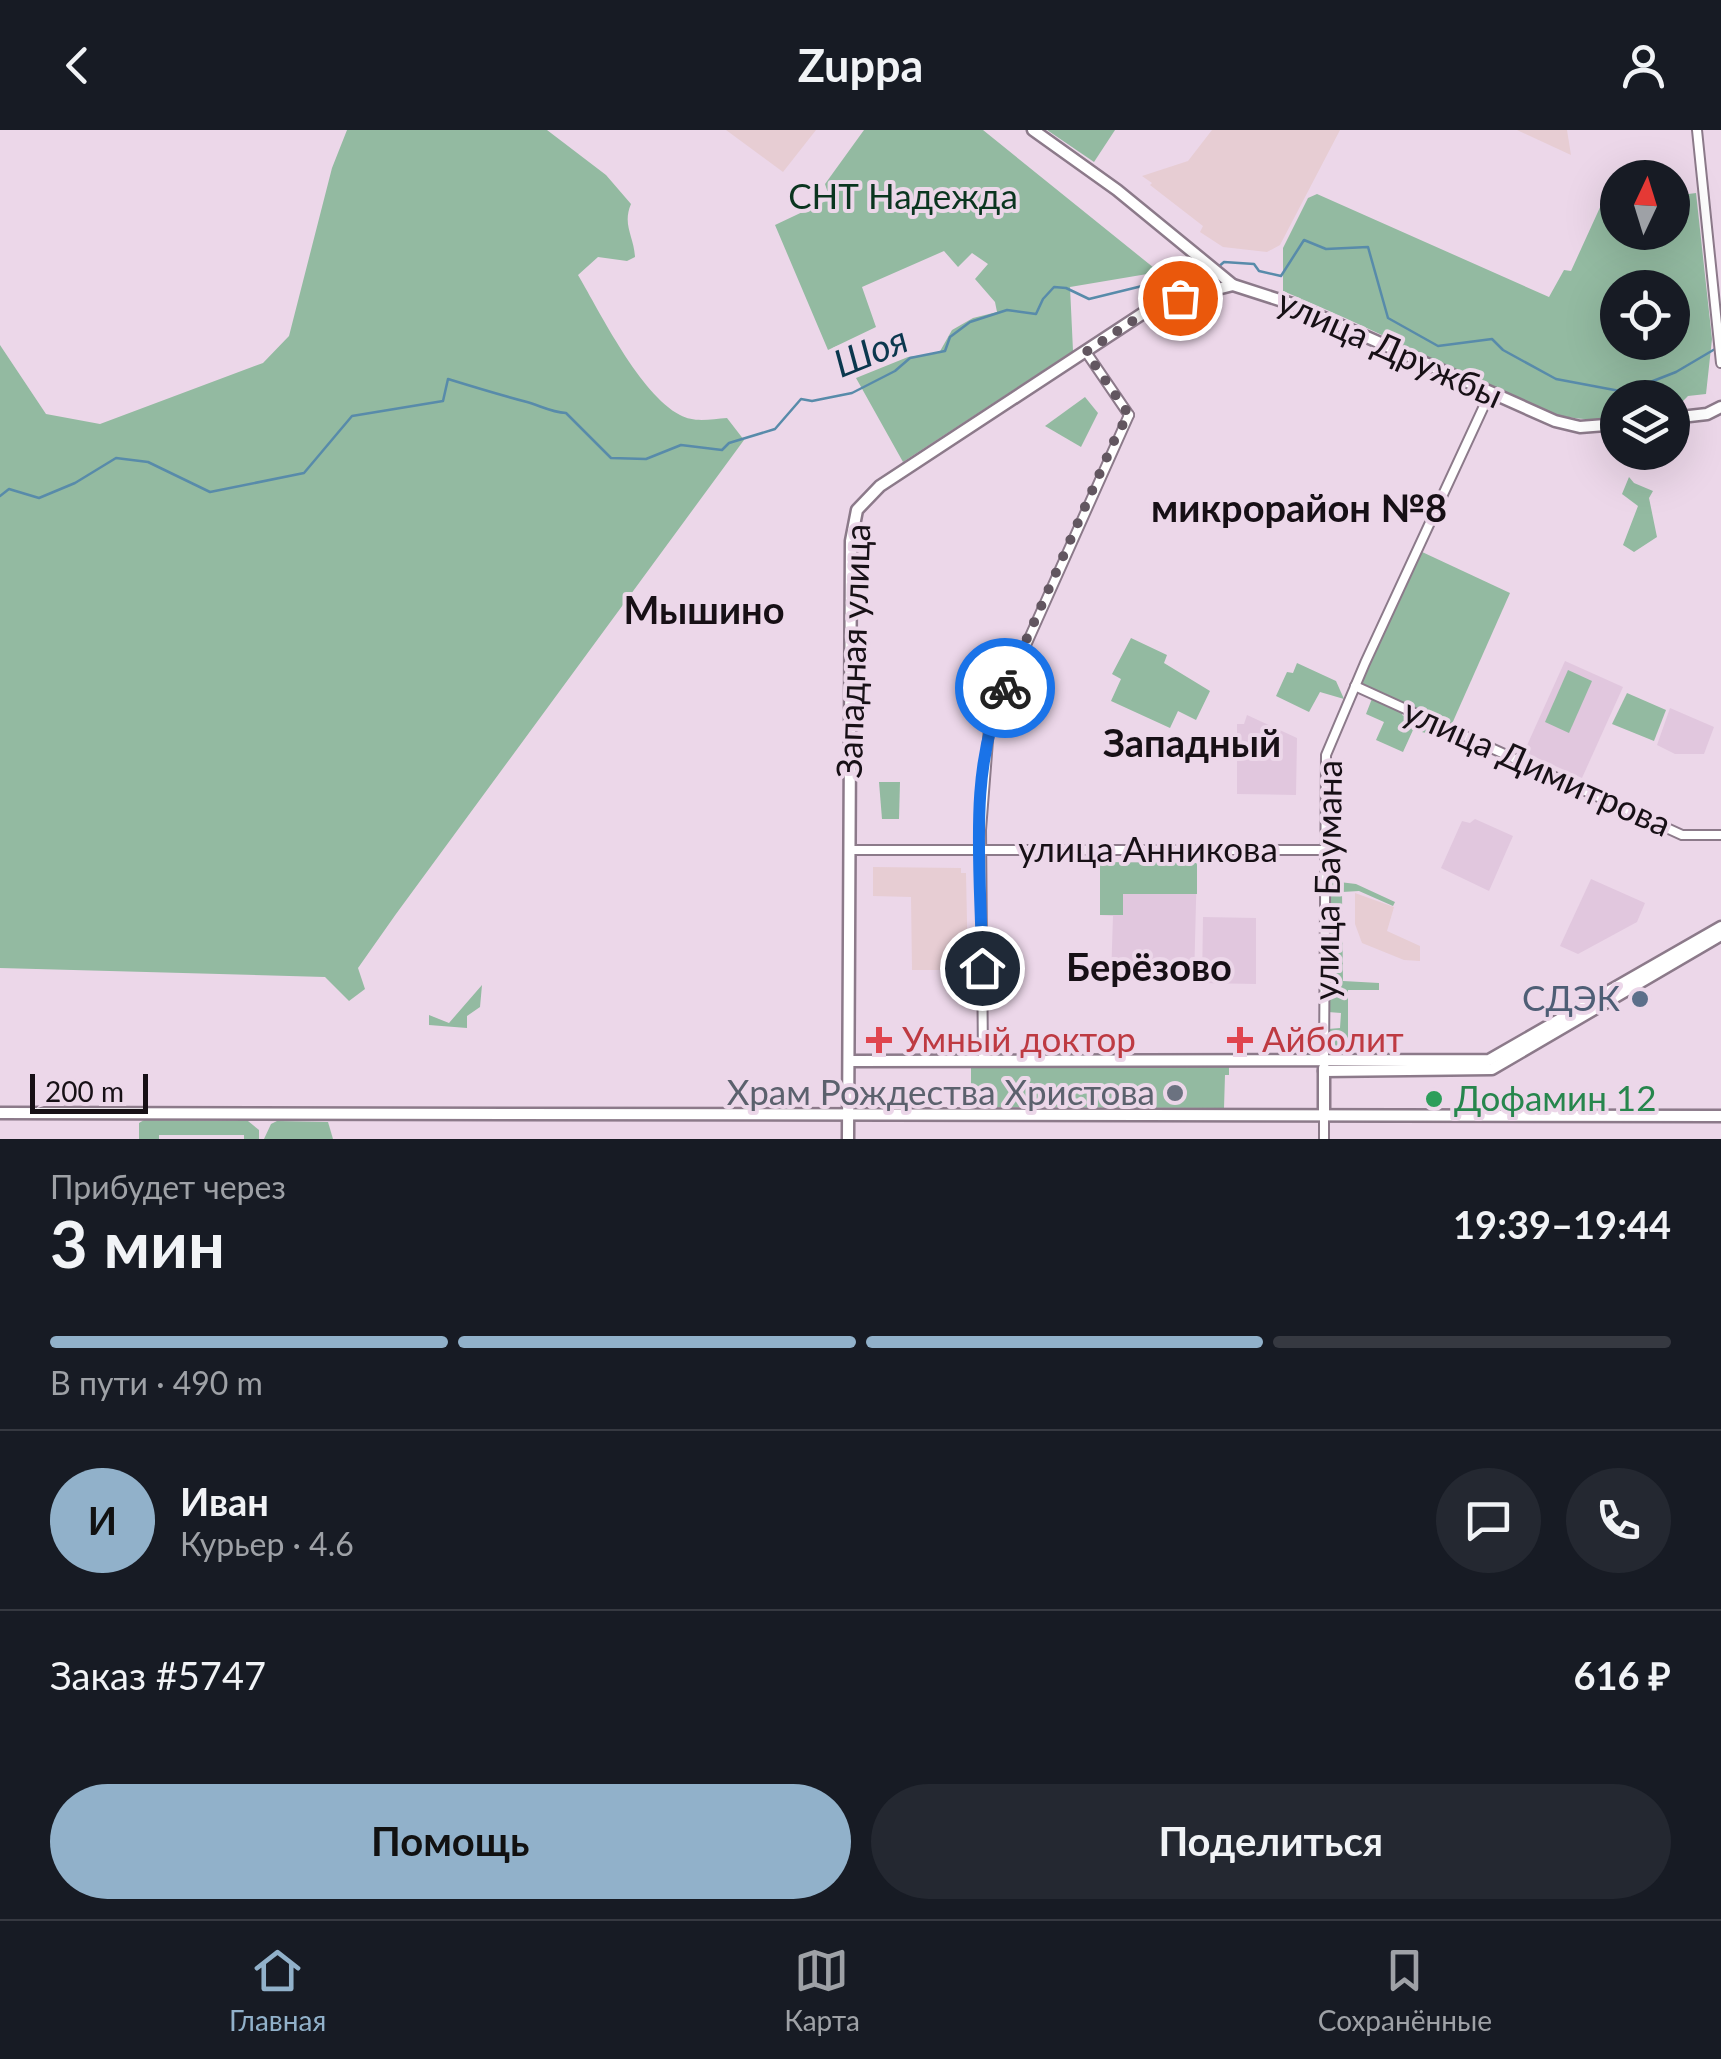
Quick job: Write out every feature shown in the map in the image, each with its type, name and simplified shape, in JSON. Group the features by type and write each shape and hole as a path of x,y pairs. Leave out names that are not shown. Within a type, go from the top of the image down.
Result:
{"main road":[{"name":"улица Дружбы","path":"1032,130 1117,190 1233,286 1295,305 1568,425 1600,426"},
{"name":"Западная улица","path":"848,1139 851,541 857,510 880,486 1162,304 1233,286"},
{"path":"1690,416 1721,410"},
{"path":"849,1061 1324,1066 1486,1061 1507,1056 1721,927"},
{"path":"1600,1001 1721,935"},
{"name":"улица Баумана","path":"1324,1066 1324,1115"},
{"path":"0,1113 1721,1116"}],"street":[{"path":"1696,130 1721,364"},
{"path":"983,1060 981,850 984,771 992,717 1129,415 1086,352"},
{"name":"улица Баумана","path":"1324,1066 1326,754 1490,393"},
{"name":"улица Димитрова","path":"1355,686 1682,835 1721,835"},
{"name":"улица Анникова","path":"849,850 1326,850"},
{"name":"улица Баумана","path":"1324,1115 1324,1139"}],"shaded area":[{"path":"726,130 816,130 783,172"},
{"path":"1212,130 1340,130 1280,245 1267,252 1223,247 1200,232 1203,226 1142,176 1188,161"},
{"path":"1517,130 1567,130 1571,155"},
{"path":"1565,661 1623,687 1582,778 1524,752"},
{"path":"1670,708 1714,727 1704,754 1675,754 1657,745"},
{"path":"1247,715 1297,738 1296,795 1237,794 1237,724 1244,724"},
{"path":"1475,819 1513,836 1489,891 1441,868 1462,821 1470,823"},
{"path":"1100,862 1197,863 1194,981 1111,979 1113,916 1100,915"},
{"path":"873,867 961,868 961,873 966,873 968,970 912,970 911,897 873,896"},
{"path":"1591,879 1645,903 1637,922 1578,954 1560,946"},
{"path":"1355,893 1394,907 1387,931 1420,946 1420,961 1404,960 1362,943 1355,924"},
{"path":"1203,917 1256,918 1256,984 1202,983"}],"green space":[{"path":"347,130 547,130 606,175 631,204 628,224 635,257 627,261 598,257 578,275 636,372 665,405 691,419 727,418 744,440 396,914 358,968 365,989 349,1001 325,977 0,968 0,345 46,414 100,424 263,363 289,336 332,168"},
{"name":"СНТ Надежда","path":"864,130 983,130 1159,272 1070,287 1073,351 903,462 856,378 908,357 939,353 952,330 973,318 997,312 995,302 975,279 988,264 972,253 958,267 944,251 862,287 876,327 828,350 775,225 830,199 825,184"},
{"path":"1047,130 1115,130 1094,162"},
{"path":"1696,193 1712,339 1706,394 1690,396 1690,380 1600,380 1600,419 1536,409 1283,291 1283,248 1308,198 1317,194 1549,297 1564,270 1571,271 1600,207 1600,250 1690,250 1690,194"},
{"path":"1085,397 1098,413 1081,447 1045,426"},
{"path":"1629,477 1653,491 1649,498 1657,537 1634,552 1623,545 1638,506 1622,494"},
{"path":"1420,551 1510,593 1451,726 1358,684"},
{"path":"1131,638 1167,655 1164,663 1210,691 1196,720 1178,711 1170,728 1111,701 1121,679 1112,674"},
{"path":"1297,663 1336,681 1344,699 1320,692 1309,712 1276,696 1287,672 1293,673"},
{"path":"1568,670 1592,681 1569,733 1545,722"},
{"path":"1627,693 1666,710 1654,741 1612,724"},
{"path":"1373,696 1404,710 1402,715 1429,726 1426,733 1413,730 1403,752 1376,740 1384,722 1366,714"},
{"path":"879,782 900,782 899,819 882,819"},
{"path":"1100,862 1197,863 1197,894 1123,894 1123,915 1100,915"},
{"path":"1331,881 1356,884 1395,902 1393,906 1359,891 1342,892 1343,981 1379,983 1379,990 1348,990 1348,1052 1328,1051 1328,1029 1340,1028 1341,1013 1328,1012"},
{"path":"482,985 480,1007 467,1016 467,1028 429,1025 429,1015 449,1023"},
{"path":"971,1064 1229,1064 1229,1075 1225,1075 1224,1108 971,1107"},
{"path":"248,1121 259,1130 259,1139 244,1139 244,1135 159,1135 159,1139 139,1139 139,1123"},
{"path":"328,1122 333,1139 264,1139 271,1124"}],"waterway":[{"name":"Шоя","path":"1217,268 1224,262 1254,264 1259,271 1281,276 1304,240 1326,249 1368,247 1388,318 1438,346 1492,339 1503,350 1556,379 1625,392 1676,372 1715,349"},
{"name":"Шоя","path":"0,496 9,489 39,498 75,483 116,458 148,462 210,492 304,473 352,416 443,401 448,379 566,413 611,458 646,459 681,445 722,450 729,443 775,429 801,399 812,401 852,393 895,371 910,358 945,351 950,337 970,322 1007,310 1036,314 1054,287 1089,299 1179,277 1211,274"}],"way so far":[{"path":"1005,688 1129,415 1086,352 1146,312 1180,298"}],"place":[{"name":"СДЭК","path":"1640,999"},
{"name":"Умный доктор","path":"879,1040"},
{"name":"Айболит","path":"1240,1040"},
{"name":"Храм Рождества Христова","path":"1175,1093"},
{"name":"Дофамин 12","path":"1434,1099"}],"district":[{"name":"микрорайон №8","path":"1299,509"},
{"name":"Мышино","path":"704,611"},
{"name":"Западный","path":"1192,744"},
{"name":"Берёзово","path":"1149,968"}],"route":[{"path":"982,968 984,771 989,728 1005,688"}]}
